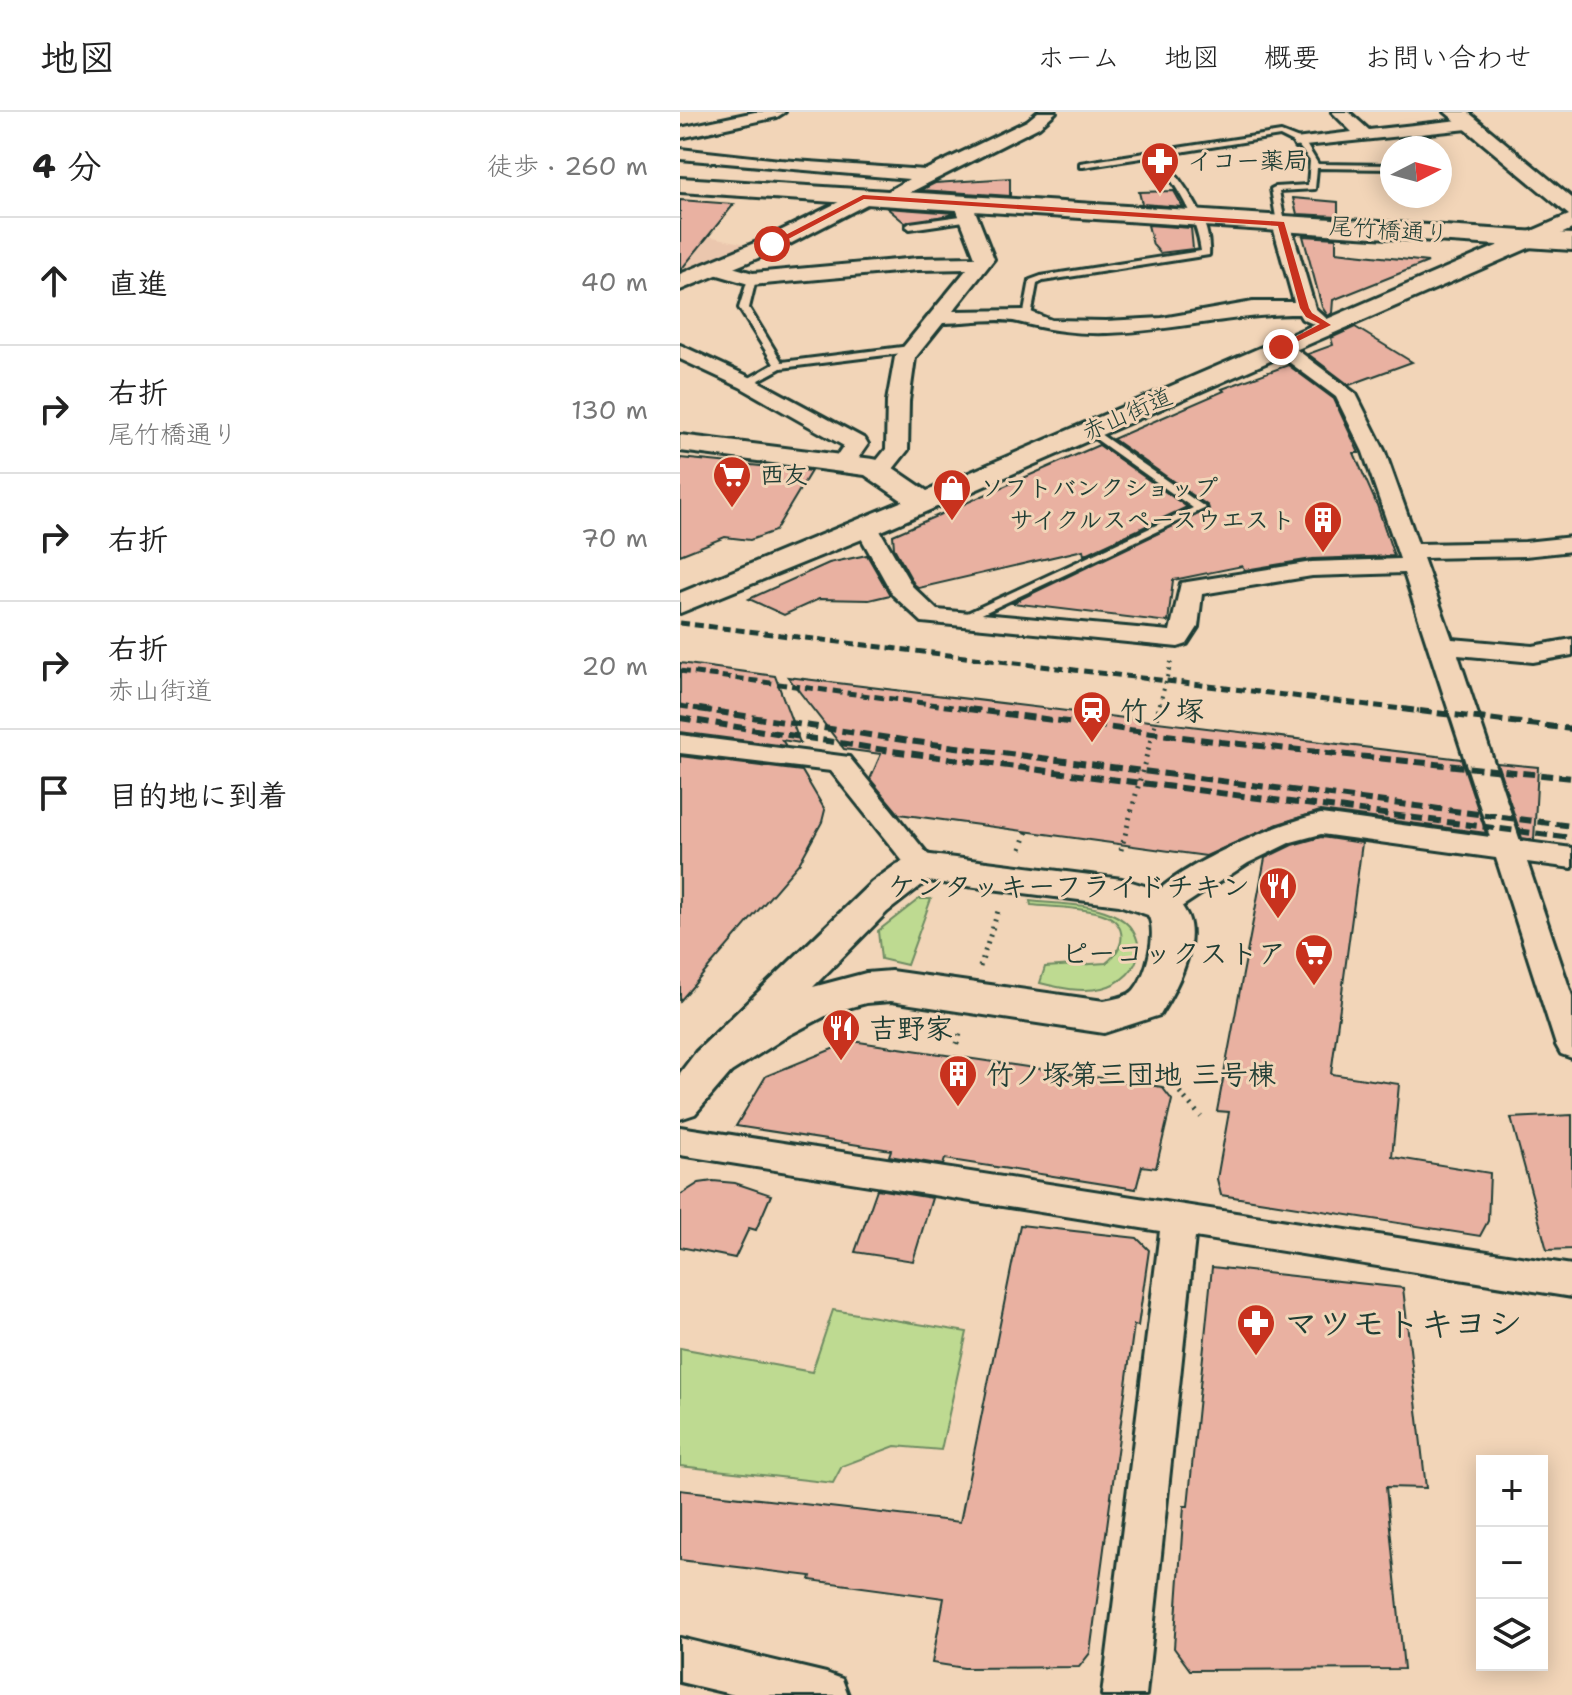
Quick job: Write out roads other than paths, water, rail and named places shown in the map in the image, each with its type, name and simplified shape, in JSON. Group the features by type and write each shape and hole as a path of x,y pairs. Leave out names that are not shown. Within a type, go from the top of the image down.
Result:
{"main road":[{"name":"尾竹橋通り","path":"680,185 876,198 966,210 1200,218 1572,242"}],"street":[{"path":"680,133 777,112"},
{"path":"680,283 928,175 1033,124 1048,112"},
{"path":"1340,112 1365,136"},
{"path":"1301,143 1365,136 1466,117 1572,209"},
{"path":"680,154 780,165 928,175"},
{"path":"881,469 897,450 898,401 905,357 985,259 966,210"},
{"name":"赤山街道","path":"680,604 867,527 1572,221"},
{"path":"1281,223 1305,308 1309,315 1327,325"},
{"path":"715,268 752,279 918,264 981,263"},
{"path":"936,317 1026,316 1026,320 1051,326 1106,327 1162,324 1253,308 1305,308"},
{"path":"1281,347 1345,394 1374,452 1442,646 1572,1045"},
{"path":"680,351 747,383 857,444 844,462"},
{"path":"680,443 881,469 924,502"},
{"path":"867,527 918,611 931,617 1178,639 1185,627 1190,588 1312,569 1572,544"},
{"path":"1442,646 1533,654 1572,647"},
{"path":"680,744 839,763 923,867"},
{"path":"1161,905 1202,875 1301,826 1321,824 1572,858"},
{"path":"680,1102 711,1064 852,925 907,873 923,867 1122,892 1161,905 1170,919 1171,936 1161,981 1146,1004 1115,1015 1081,1016 874,986 852,989 812,1003 711,1064"},
{"path":"852,925 874,986"},
{"path":"680,1141 1572,1281"},
{"path":"1124,1695 1179,1219"},
{"path":"680,1660 826,1695"}],"lane":[{"path":"1083,165 1281,134 1301,143 1314,161 1312,187 1275,189 1281,223"},
{"path":"1026,316 1033,282 1041,279 1206,253 1195,206 1156,154"},
{"path":"1314,166 1380,167"},
{"path":"910,226 966,210"},
{"path":"752,279 744,308 779,365"},
{"path":"747,383 779,365 910,349"},
{"path":"965,618 1201,508 1090,430"}],"railway":[{"path":"680,623 1419,711"},
{"path":"680,671 984,711"},
{"path":"680,706 707,710"},
{"path":"699,709 707,710"},
{"path":"968,709 1221,742 1572,778"},
{"path":"1402,709 1419,711"},
{"path":"707,710 909,741 1572,826"},
{"path":"707,710 712,711"},
{"path":"1419,711 1572,729"},
{"path":"680,718 891,751 1572,838"}],"place":[{"name":"イコー薬局","path":"1160,195"},
{"name":"西友","path":"732,509"},
{"name":"ソフトバンクショップ","path":"952,522"},
{"name":"サイクルスペースウエスト","path":"1323,554"},
{"name":"竹ノ塚","path":"1092,744"},
{"name":"ケンタッキーフライドチキン","path":"1278,920"},
{"name":"ピーコックストア","path":"1314,987"},
{"name":"吉野家","path":"841,1062"},
{"name":"竹ノ塚第三団地 三号棟","path":"958,1108"},
{"name":"マツモトキヨシ","path":"1256,1357"}]}
